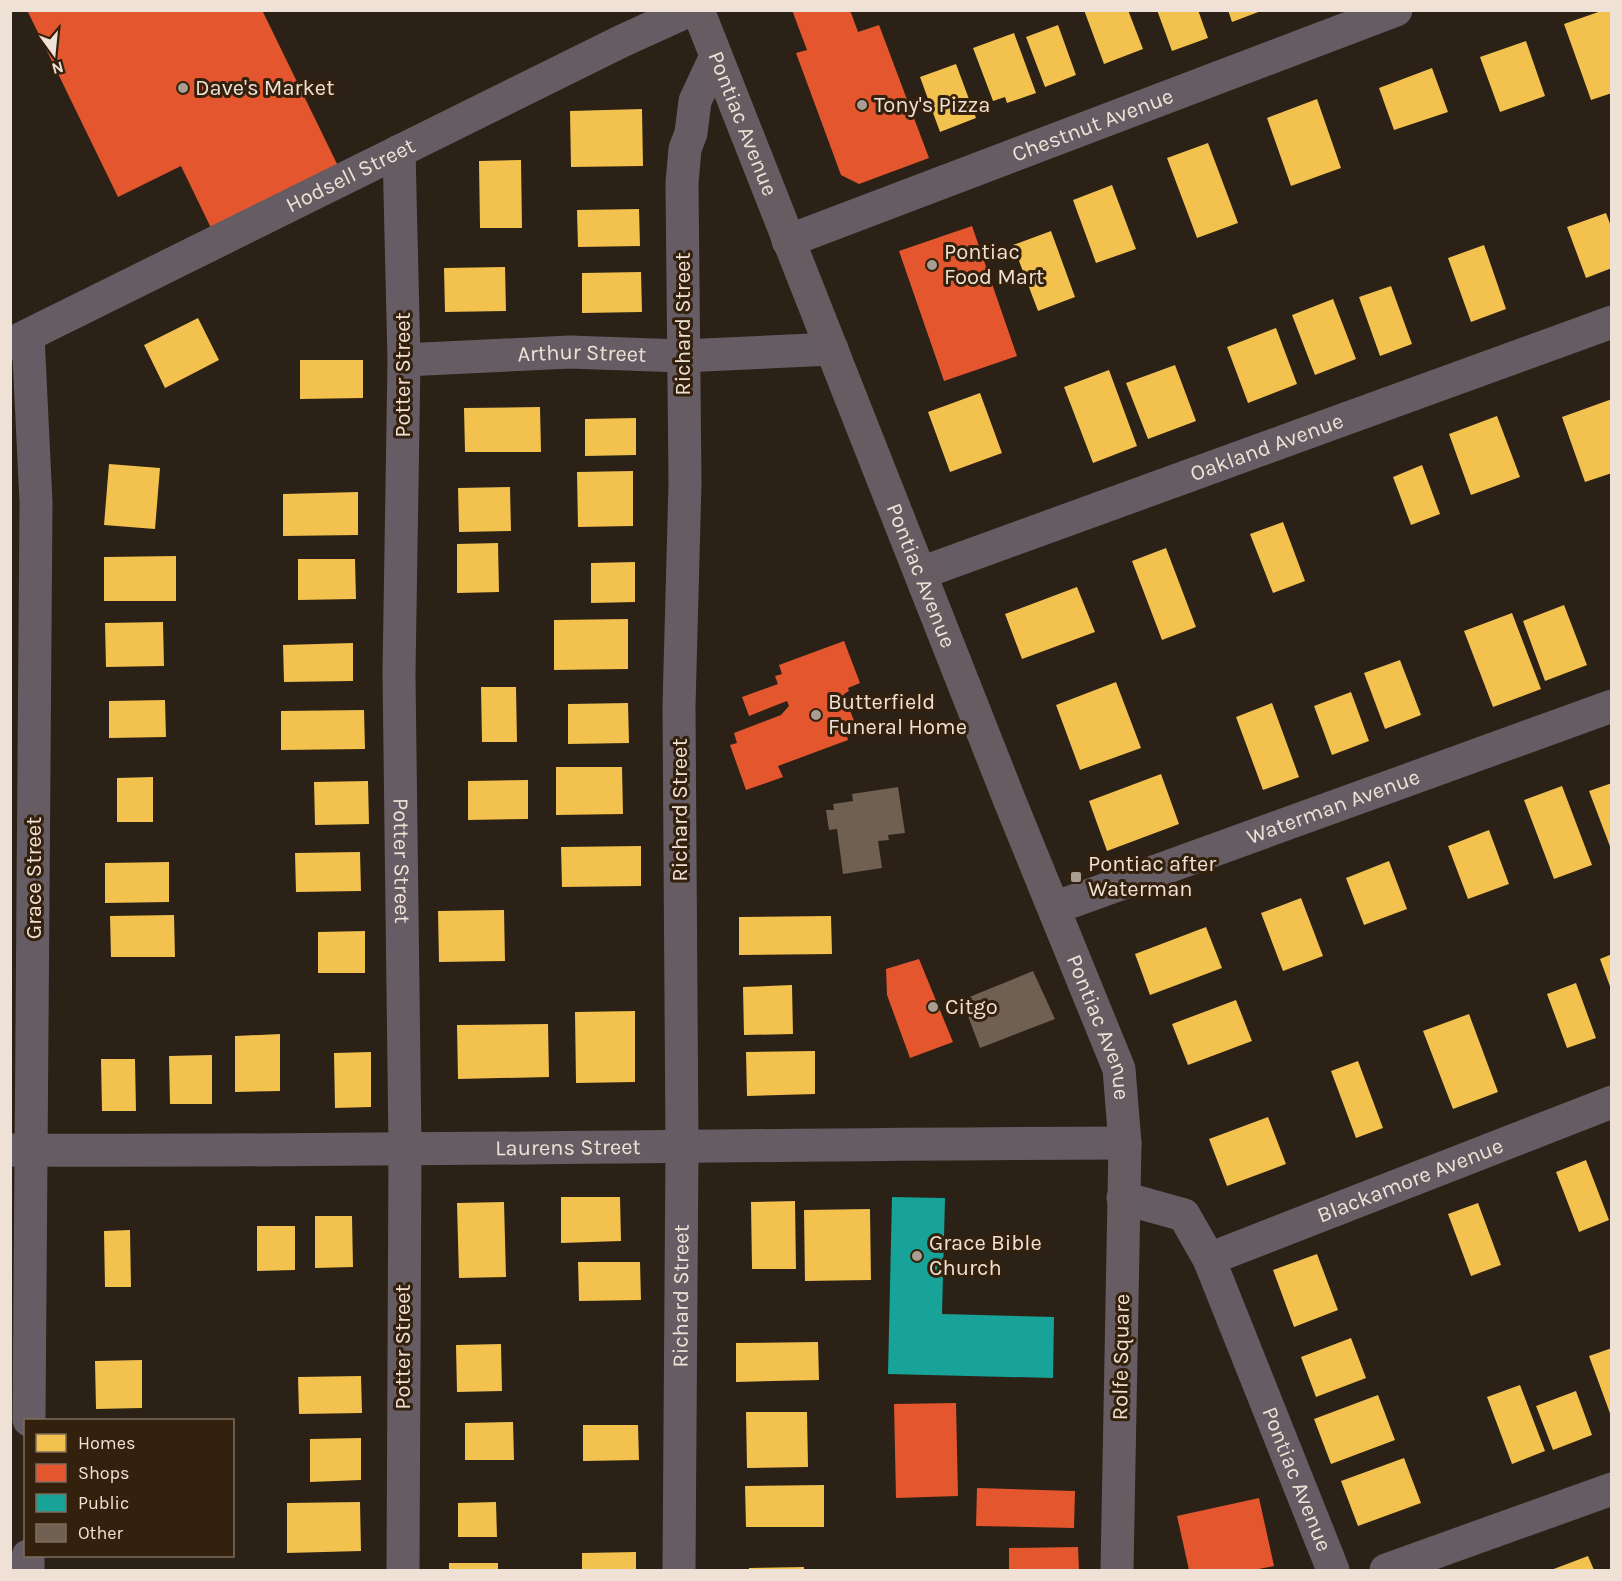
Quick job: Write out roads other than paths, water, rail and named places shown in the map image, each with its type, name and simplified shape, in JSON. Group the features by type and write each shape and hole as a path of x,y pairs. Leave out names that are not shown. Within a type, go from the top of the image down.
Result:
{"main road":[{"name":"Pontiac Avenue","path":"698,10 1119,1069 1125,1143"},
{"name":"Rolfe Square","path":"1117,1570 1125,1143"}],"street":[{"name":"Hodsell Street","path":"19,340 622,41 690,10"},
{"name":"Chestnut Avenue","path":"788,240 1396,10"},
{"name":"Richard Street","path":"679,1570 682,1147 679,706 685,483 682,183 685,149 691,134 694,101 716,56"},
{"name":"Potter Street","path":"399,151 404,360 399,674 405,1148 403,1570"},
{"name":"Oakland Avenue","path":"921,573 1611,322"},
{"name":"Grace Street","path":"19,340 36,502 21,1150 28,1419"},
{"name":"Arthur Street","path":"404,360 570,352 682,356 832,349"},
{"name":"Waterman Avenue","path":"1054,908 1611,706"},
{"name":"Blackamore Avenue","path":"1209,1259 1611,1102"},
{"name":"Laurens Street","path":"21,1150 318,1150 1125,1143"},
{"name":"Pontiac Avenue","path":"1123,1198 1184,1215 1209,1259 1333,1570"},
{"path":"1386,1570 1611,1489"}],"place":[{"name":"Dave's Market","path":"183,88"},
{"name":"Tony's Pizza","path":"862,105"},
{"name":"Pontiac Food Mart","path":"932,265"},
{"name":"Butterfield Funeral Home","path":"816,715"},
{"name":"Pontiac after Waterman","path":"1076,877"},
{"name":"Citgo","path":"933,1007"},
{"name":"Grace Bible Church","path":"917,1256"}]}
